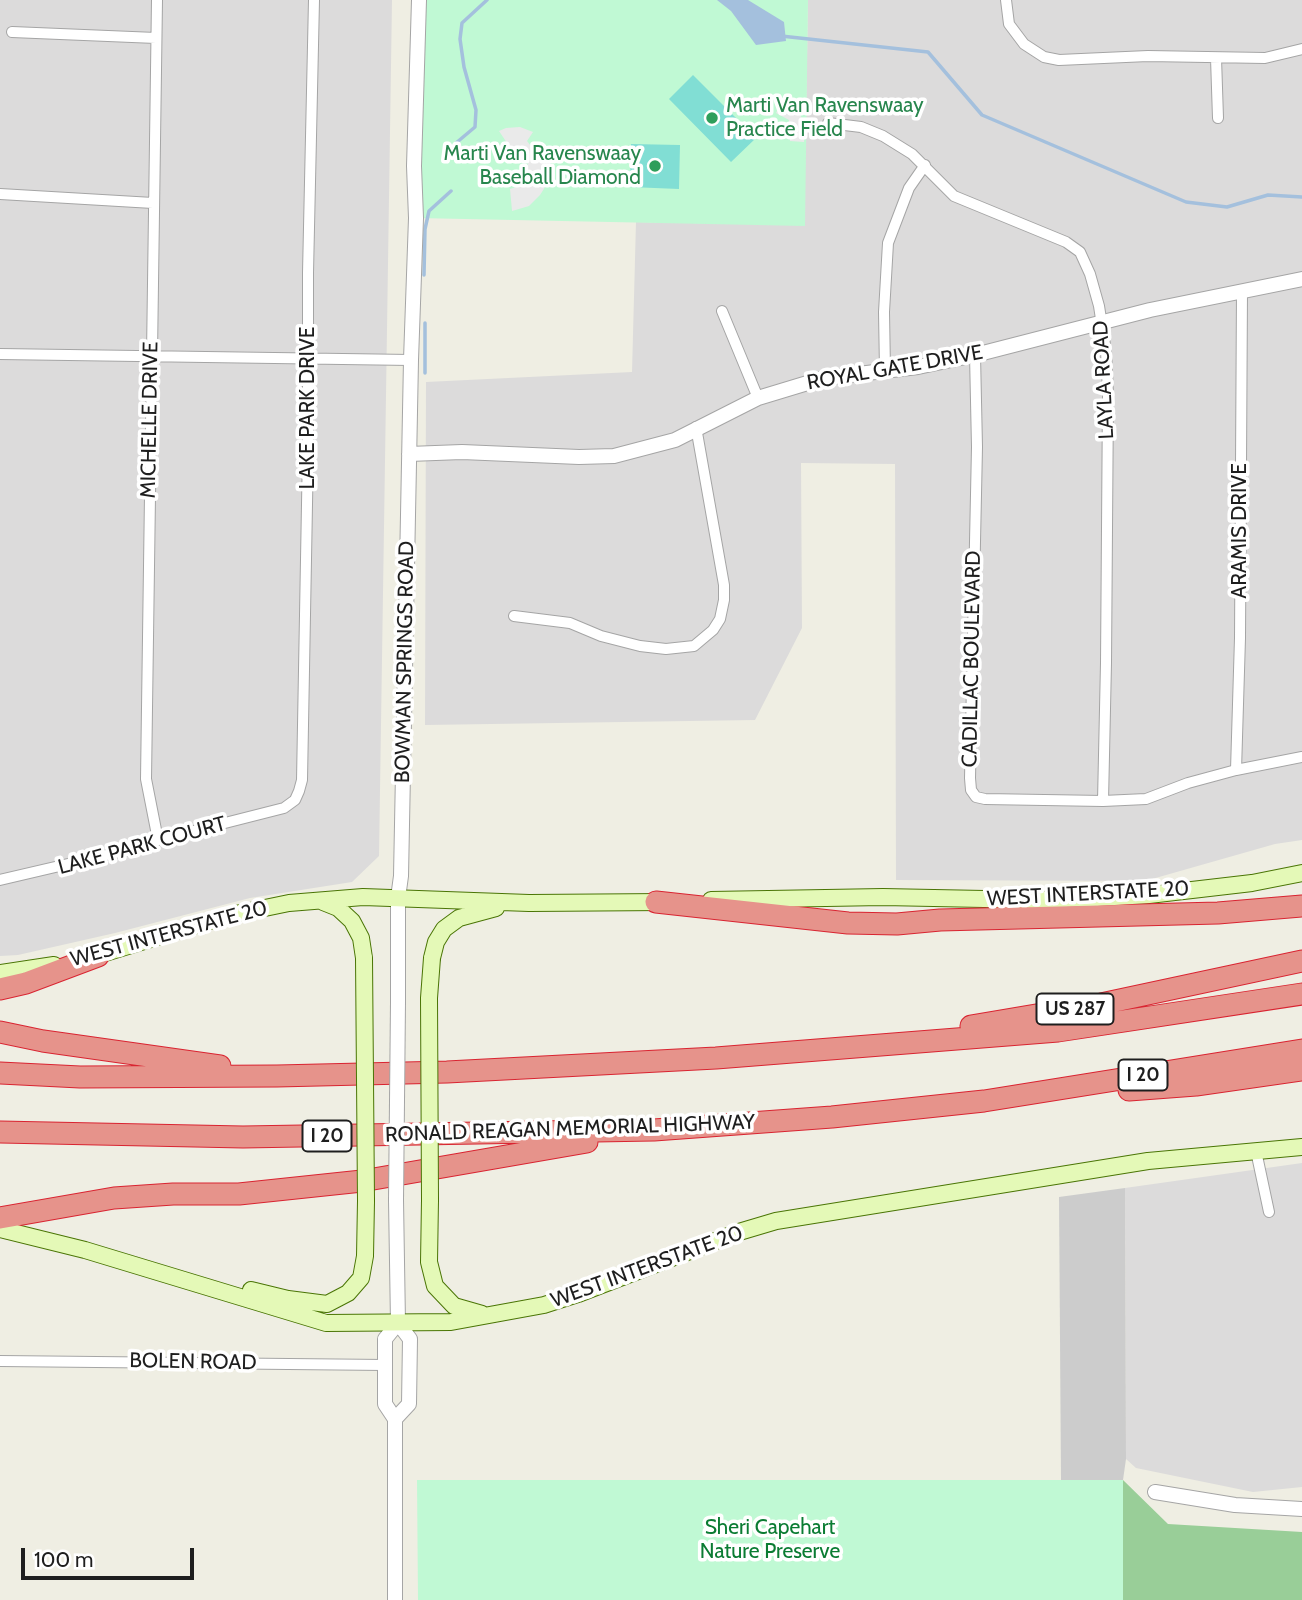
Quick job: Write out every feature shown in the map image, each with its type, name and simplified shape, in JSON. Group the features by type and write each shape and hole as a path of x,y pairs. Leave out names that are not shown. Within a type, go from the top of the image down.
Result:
{"highway":[{"path":"656,902 848,923 897,925 940,920 1218,913 1302,906"},
{"path":"0,989 26,983 98,956"},
{"name":"US 287","path":"846,1048 1101,1004 1302,961"},
{"path":"0,1073 80,1077 277,1076 540,1068 1058,1031 1302,994"},
{"path":"0,1032 277,1076"},
{"name":"RONALD REAGAN MEMORIAL HIGHWAY","path":"0,1132 256,1137 654,1130 832,1117 984,1101 1302,1050"},
{"path":"984,1101 1196,1085 1302,1070"},
{"path":"0,1218 114,1198 173,1194 239,1194 362,1181 654,1130"}],"main road":[{"name":"WEST INTERSTATE 20","path":"0,973 98,956 226,916 289,903 363,897 529,903 883,897 1035,900 1149,895 1252,883 1302,873"},
{"path":"204,1286 244,1288 288,1299 327,1304 348,1293 361,1278 365,1256 366,1202 364,958 361,938 352,921 338,908 318,901"},
{"path":"489,1316 454,1306 435,1286 429,1262 429,998 432,958 436,942 444,929 459,918 480,911 529,903"},
{"name":"WEST INTERSTATE 20","path":"0,1229 85,1251 326,1323 451,1322 544,1305 739,1231 775,1221 1147,1161 1302,1147"}],"street":[{"name":"MICHELLE DRIVE","path":"157,0 146,779 158,839"},
{"name":"LAKE PARK DRIVE","path":"284,808 295,800 302,780 314,0"},
{"name":"BOWMAN SPRINGS ROAD","path":"398,1323 398,898 401,876 419,0"},
{"path":"1006,0 1009,24 1024,44 1044,57 1059,60 1148,56 1265,58 1302,49"},
{"path":"12,32 156,38"},
{"path":"1216,58 1218,118"},
{"name":"LAYLA ROAD","path":"828,123 861,127 883,135 912,153 954,196 1060,239 1080,252 1090,274 1102,323 1108,394 1107,650 1103,802"},
{"path":"885,370 884,312 888,243 909,188 925,165"},
{"path":"0,194 153,203"},
{"name":"ROYAL GATE DRIVE","path":"410,454 462,452 614,456 675,440 696,427 758,398 824,378 918,367 1150,310 1302,279"},
{"name":"ARAMIS DRIVE","path":"1236,770 1240,625 1242,291"},
{"path":"722,311 758,398"},
{"path":"0,354 411,360"},
{"name":"CADILLAC BOULEVARD","path":"975,355 977,447 971,790 976,797 1103,802 1146,799 1188,783 1236,770 1302,757"},
{"path":"514,615 570,623 601,636 640,646 666,649 694,646 713,630 720,619 724,585 696,427"},
{"name":"LAKE PARK COURT","path":"0,880 128,850 158,839 284,808"},
{"path":"1256,1151 1269,1212"},
{"path":"395,1419 409,1404 410,1339 398,1323 385,1339 385,1404 395,1419 395,1600"},
{"name":"BOLEN ROAD","path":"0,1361 385,1365"},
{"path":"1155,1492 1235,1505 1302,1509"}],"shaded area":[{"path":"0,0 392,0 379,856 352,882 250,898 115,933 18,955 0,956"},
{"path":"717,0 748,0 784,22 786,41 756,45 731,11"},
{"path":"808,0 1302,0 1302,840 1275,844 1145,881 896,880 895,464 801,463 802,628 755,720 425,725 426,382 632,372 636,222 804,225"},
{"name":"Marti Van Ravenswaay Practice Field","path":"693,75 756,138 731,162 669,99"},
{"path":"783,99 798,109 805,126 804,142 790,141 789,120 776,113"},
{"path":"520,127 533,132 527,141 538,155 546,151 552,169 551,178 540,195 529,206 512,211 510,189 526,177 528,164 519,150 511,149 499,131"},
{"name":"Marti Van Ravenswaay Baseball Diamond","path":"631,144 680,145 679,189 630,187"},
{"path":"1302,1163 1302,1487 1253,1492 1136,1468 1126,1459 1125,1188"},
{"path":"1125,1188 1126,1459 1123,1480 1061,1480 1059,1197"}],"green space":[{"path":"424,0 808,0 805,226 416,218"},
{"name":"Sheri Capehart Nature Preserve","path":"417,1480 1123,1480 1123,1600 418,1600"},
{"path":"1123,1480 1168,1524 1302,1532 1302,1600 1123,1600"}],"waterway":[{"path":"456,143 475,127 476,110 464,67 460,39 462,23 487,0"},
{"path":"781,36 928,52 982,115 1186,202 1227,207 1268,195 1302,197"},
{"path":"424,275 425,229 429,211 451,191"},
{"path":"425,323 425,373"}],"place":[{"name":"Marti Van Ravenswaay Practice Field","path":"712,118"},
{"name":"Marti Van Ravenswaay Baseball Diamond","path":"655,166"}]}
